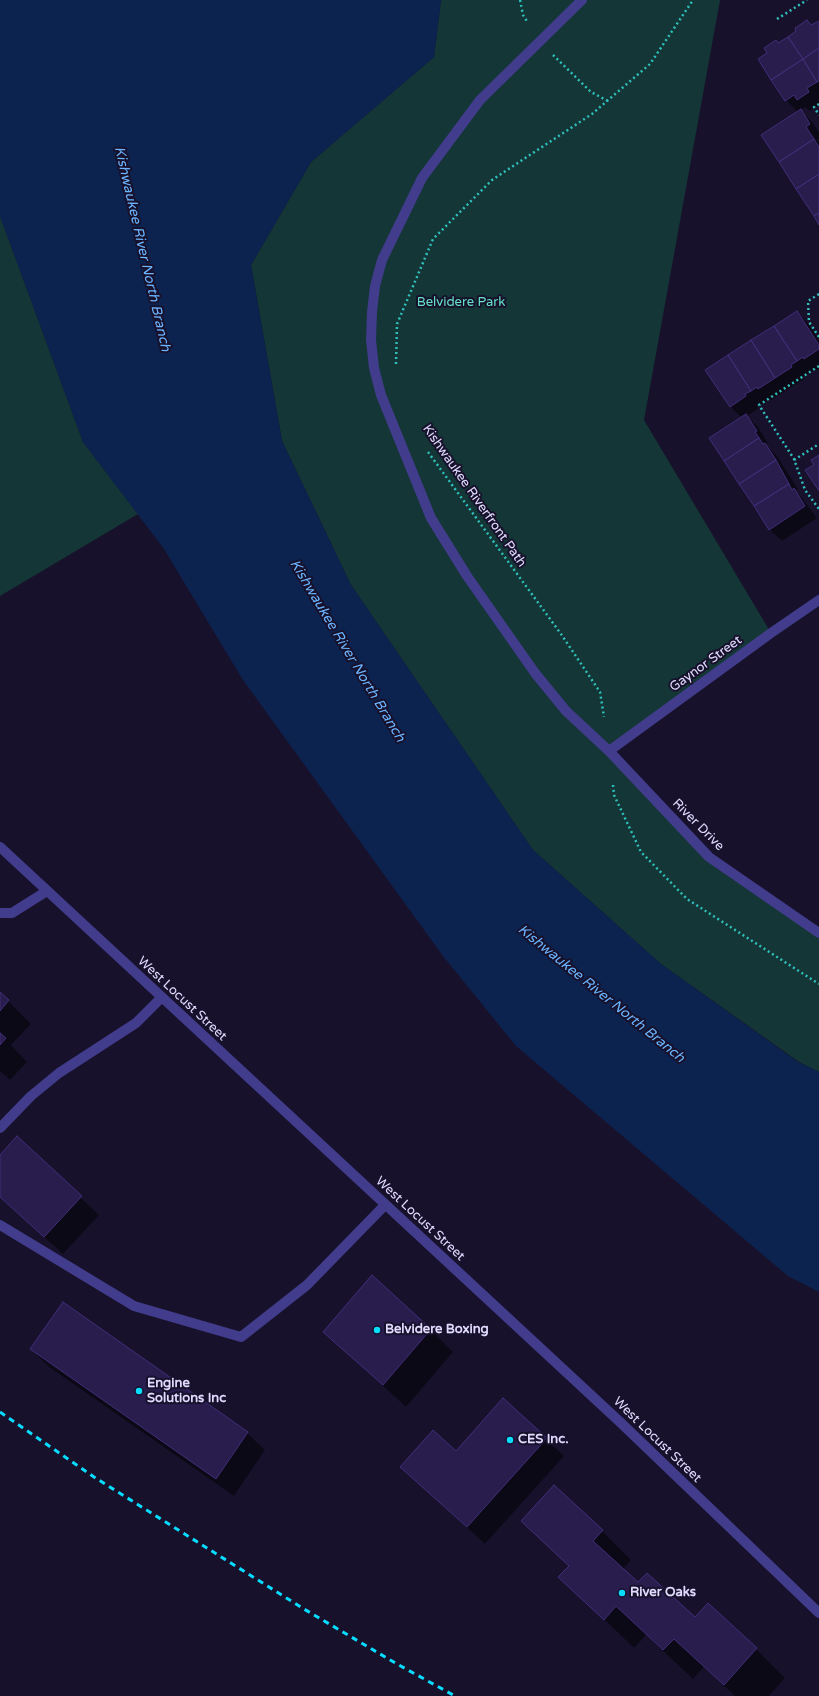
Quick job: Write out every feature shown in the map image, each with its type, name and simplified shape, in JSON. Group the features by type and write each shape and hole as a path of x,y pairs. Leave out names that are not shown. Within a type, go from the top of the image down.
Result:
{"street":[{"name":"River Drive","path":"582,0 480,100 422,178 382,260 375,286 371,340 374,368 381,395 431,518 467,576 535,672 566,711 609,751 709,857 819,933"},
{"name":"Gaynor Street","path":"609,751 819,600"},
{"path":"808,607 819,608"},
{"name":"West Locust Street","path":"0,847 620,1422 819,1613"},
{"path":"0,913 12,913 47,890"},
{"path":"0,1128 32,1096 59,1073 136,1023 162,997"},
{"path":"0,1225 134,1306 241,1337 307,1285 385,1205"}],"path":[{"path":"396,369 397,324 433,239 492,180 592,114 650,64 693,0"},
{"path":"777,19 807,0"},
{"path":"819,104 814,108 819,115"},
{"path":"819,294 808,301 809,322 819,337"},
{"path":"819,366 759,405 794,460 805,490 819,509"},
{"path":"794,460 819,444"},
{"name":"Kishwaukee Riverfront Path","path":"425,448 561,634 600,692 614,795 641,852 686,899 819,984"}],"green space":[{"name":"Belvidere Park","path":"441,0 720,0 644,420 771,633 609,751 709,857 819,933 819,1072 799,1062 661,964 533,850 351,585 282,441 251,265 311,162 434,57"},
{"path":"0,216 83,442 138,514 0,596"}],"water":[{"name":"Kishwaukee River North Branch","path":"0,0 441,0 434,57 311,162 251,265 282,441 351,585 533,850 661,964 798,1062 819,1072 819,1292 788,1276 516,1046 443,956 243,680 164,549 83,442 0,216"}],"building":[{"path":"807,20 811,25 819,21 819,48 803,59 788,37 796,31 795,28"},
{"path":"788,37 803,59 771,80 758,59 767,53 764,48 776,40 778,43"},
{"path":"819,48 819,81 817,82 803,59"},
{"path":"803,59 817,82 807,88 809,92 797,100 794,95 785,101 771,80"},
{"path":"801,109 810,124 806,127 814,139 779,162 761,135"},
{"path":"814,139 819,147 819,174 796,189 779,162"},
{"path":"819,174 819,213 814,216 796,189"},
{"path":"819,213 819,225 814,216"},
{"path":"797,311 819,345 819,349 804,359 803,357 797,361 774,326"},
{"path":"774,326 797,361 791,365 792,367 775,378 751,340"},
{"path":"751,340 775,378 758,389 757,387 751,391 728,355"},
{"path":"728,355 751,391 745,394 746,396 730,407 705,370"},
{"path":"746,414 757,431 755,432 759,438 724,461 709,438"},
{"path":"759,438 763,444 765,443 776,460 739,484 724,461"},
{"path":"819,455 819,491 805,470 814,465 811,460"},
{"path":"776,460 789,484 754,506 739,484"},
{"path":"789,484 792,490 794,488 805,506 769,530 754,506"},
{"path":"0,992 9,1000 0,1011"},
{"path":"0,1033 6,1038 0,1045"},
{"path":"17,1136 82,1196 44,1237 0,1197 0,1155"},
{"name":"Belvidere Boxing","path":"372,1275 431,1329 383,1385 323,1332"},
{"name":"Engine Solutions Inc","path":"63,1302 248,1432 216,1479 30,1349"},
{"path":"503,1398 547,1438 467,1527 400,1467 433,1430 456,1451"},
{"name":"River Oaks","path":"554,1485 603,1530 593,1541 638,1582 647,1573 695,1617 708,1603 757,1648 724,1685 674,1639 663,1650 616,1606 604,1620 558,1577 569,1566 521,1521"}],"railway":[{"path":"0,1412 94,1477 304,1609 397,1664 455,1696"}],"place":[{"name":"Belvidere Boxing","path":"377,1330"},
{"name":"Engine Solutions Inc","path":"139,1391"},
{"name":"CES Inc.","path":"510,1440"},
{"name":"River Oaks","path":"622,1593"}]}
